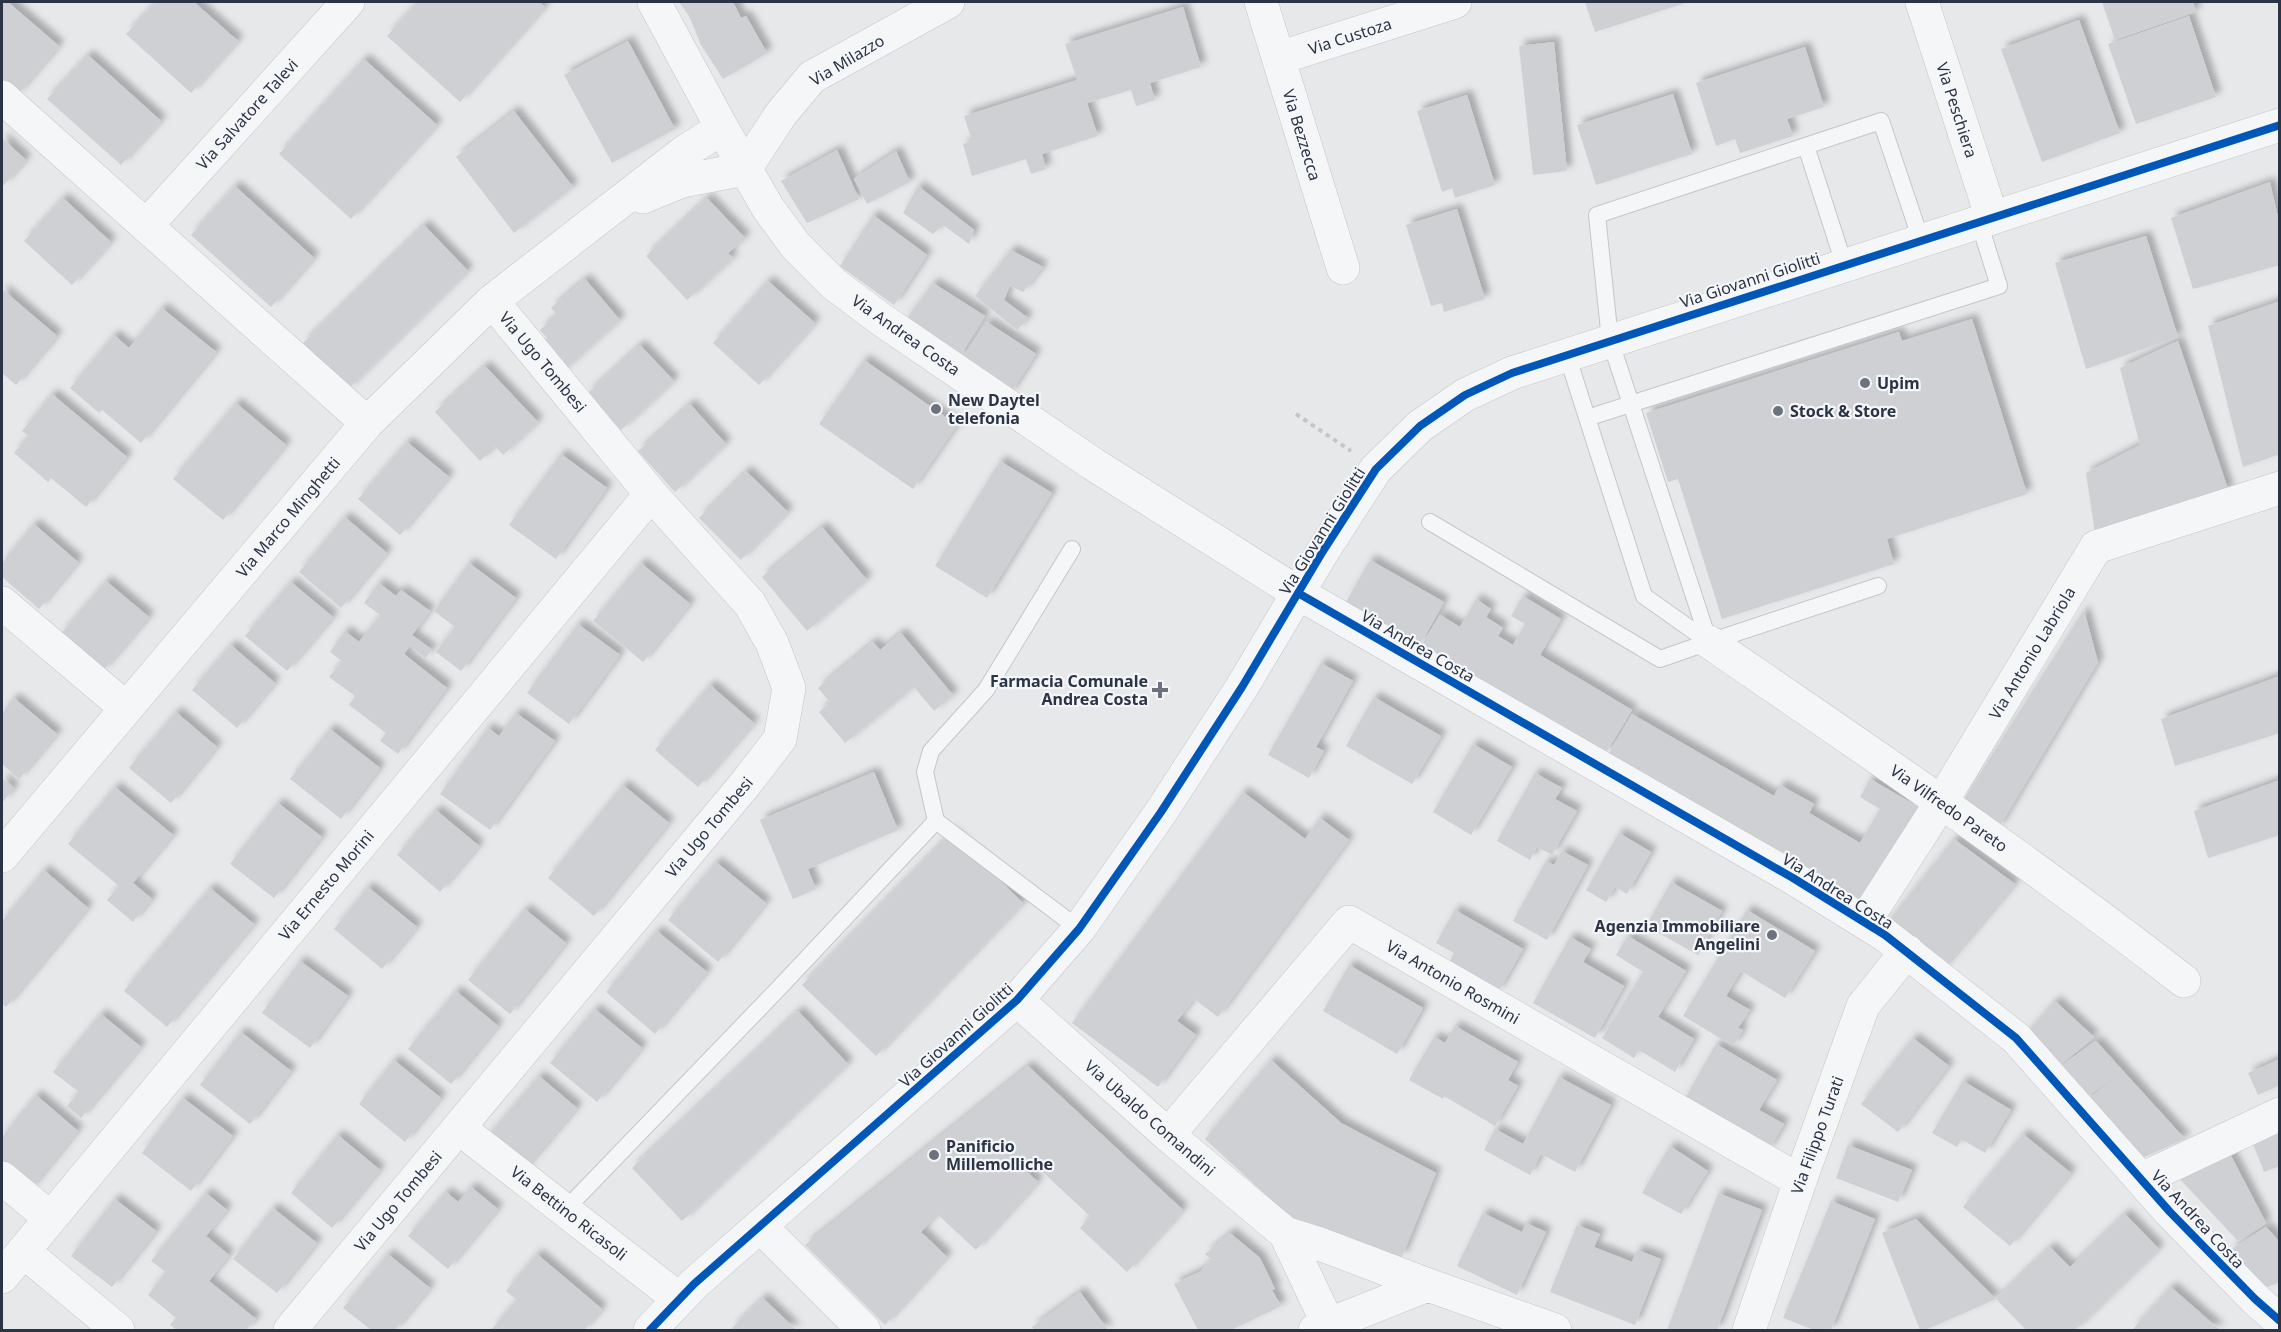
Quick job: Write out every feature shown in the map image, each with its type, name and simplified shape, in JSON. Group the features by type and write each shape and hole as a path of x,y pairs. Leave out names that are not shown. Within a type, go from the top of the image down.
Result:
{"street":[{"name":"Via Salvatore Talevi","path":"146,226 348,2"},
{"name":"Via Andrea Costa","path":"654,2 768,208 796,246 834,284 882,320 1054,438 1298,593 1865,921 2016,1038 2170,1212 2267,1295 2280,1321"},
{"name":"Via Milazzo","path":"745,169 781,114 812,77 948,2"},
{"name":"Via Bezzecca","path":"1261,2 1343,268"},
{"name":"Via Custoza","path":"1279,58 1455,2"},
{"name":"Via Peschiera","path":"1922,2 1985,220"},
{"path":"2,97 367,423"},
{"name":"Via Marco Minghetti","path":"2,856 367,423 492,301 683,153 722,128"},
{"name":"Via Giovanni Giolitti","path":"650,1330 680,1299 760,1226 1017,1000 1079,929 1161,812 1242,687 1298,593 1377,469 1420,426 1465,395 1512,373 1844,264 2278,129"},
{"name":"Via Marco Minghetti","path":"608,211 682,181 745,169"},
{"name":"Via Ugo Tombesi","path":"290,1330 780,739 789,688 772,644 750,604 651,494 492,301"},
{"name":"Via Antonio Labriola","path":"1865,921 1942,801 2096,547 2280,488"},
{"name":"Via Ernesto Morini","path":"2,1277 49,1217 651,494"},
{"path":"2,603 126,708"},
{"name":"Via Vilfredo Pareto","path":"1709,642 1942,801 2085,904 2184,981"},
{"name":"Via Antonio Rosmini","path":"1168,1135 1349,922 1800,1181"},
{"name":"Via Filippo Turati","path":"1749,1330 1863,1006 1906,951"},
{"name":"Via Ubaldo Comandini","path":"1017,1000 1168,1135 1285,1233 1555,1330"},
{"name":"Via Andrea Costa","path":"2142,1179 2280,1114"},
{"name":"Via Bettino Ricasoli","path":"459,1128 680,1299"},
{"path":"2,1178 49,1217"},
{"path":"760,1226 864,1330"},
{"name":"Via Ubaldo Comandini","path":"1285,1233 1325,1328"},
{"path":"23,1251 118,1330"},
{"path":"1325,1328 1428,1286"}],"lane":[{"path":"1709,642 1610,340 1597,215 1881,120 1921,240"},
{"path":"1806,146 1844,264"},
{"path":"1587,418 1999,286 1985,220"},
{"path":"1567,355 1644,597 1709,642"},
{"path":"1430,522 1660,658 1878,586"},
{"path":"1072,549 986,690 931,751 925,772 936,821 1079,929"},
{"path":"565,1210 936,821"}],"path":[{"path":"1296,414 1377,469"}],"building":[{"path":"2,2 8,2 59,46 17,95 2,81"},
{"path":"156,2 194,2 238,41 191,93 126,34"},
{"path":"418,2 539,2 545,7 460,102 387,36"},
{"path":"679,2 733,2 741,18 746,16 767,53 723,79 701,45 689,16"},
{"path":"1585,2 1688,2 1595,32"},
{"path":"2102,2 2193,2 2196,12 2115,40"},
{"path":"1183,7 1201,67 1150,83 1155,100 1136,106 1131,90 1087,103 1098,136 1042,154 1046,169 1031,174 1026,159 972,176 963,144 972,141 964,116 1077,80 1065,44"},
{"path":"2189,16 2216,97 2136,124 2108,44"},
{"path":"2079,20 2120,133 2042,162 2001,49"},
{"path":"628,41 675,129 612,163 564,75"},
{"path":"1554,42 1567,171 1533,175 1519,46"},
{"path":"1805,47 1824,107 1787,119 1793,136 1740,153 1735,139 1716,146 1696,83"},
{"path":"88,55 161,121 121,165 47,99"},
{"path":"364,59 437,125 351,219 279,154"},
{"path":"1673,94 1692,154 1596,185 1577,125"},
{"path":"1467,95 1495,185 1455,198 1452,188 1442,192 1417,111"},
{"path":"514,111 573,187 514,233 456,157"},
{"path":"2,138 26,160 2,187"},
{"path":"837,150 859,199 807,223 781,181"},
{"path":"896,151 910,182 867,204 854,179"},
{"path":"2270,182 2280,226 2280,265 2193,289 2171,218"},
{"path":"235,186 314,258 271,307 191,235"},
{"path":"918,186 974,230 969,244 943,225 933,234 903,213"},
{"path":"63,198 111,242 72,285 24,241"},
{"path":"707,198 745,238 728,253 733,258 687,300 646,256"},
{"path":"1457,209 1485,299 1444,312 1442,303 1431,306 1406,225"},
{"path":"873,215 927,255 894,305 840,266"},
{"path":"424,225 468,271 348,389 303,343"},
{"path":"2146,236 2178,337 2086,369 2055,263"},
{"path":"1011,250 1043,267 1023,292 1010,286 1004,300 1028,318 1017,330 975,296"},
{"path":"585,279 620,320 561,373 539,348 549,340 540,330 557,315 551,308"},
{"path":"768,281 815,323 759,385 713,343"},
{"path":"933,283 985,316 958,359 905,321"},
{"path":"2,289 57,336 16,385 2,373"},
{"path":"2280,301 2280,454 2243,467 2208,326"},
{"path":"162,308 216,352 141,443 102,410 99,413 70,388 114,335 129,348"},
{"path":"1972,319 2027,494 1887,539 1894,564 1722,619 1678,479 1668,482 1646,413 1899,332 1902,341"},
{"path":"987,322 1036,354 1010,394 959,363"},
{"path":"2178,341 2229,492 2095,533 2086,473 2140,445 2120,368"},
{"path":"640,345 674,381 621,430 587,394"},
{"path":"864,360 957,425 913,489 819,424"},
{"path":"485,366 538,422 503,455 495,446 480,461 435,412"},
{"path":"52,394 127,457 86,507 51,478 48,482 14,453 29,436 22,431"},
{"path":"236,403 286,445 223,520 173,479"},
{"path":"690,404 726,444 675,492 638,451"},
{"path":"407,442 449,477 400,535 358,499"},
{"path":"561,454 607,488 556,559 509,525"},
{"path":"1000,461 1052,493 987,598 935,566"},
{"path":"746,471 788,512 741,560 699,518"},
{"path":"345,517 387,553 341,608 299,572"},
{"path":"34,524 78,562 39,609 2,577 2,563"},
{"path":"822,527 867,580 807,631 762,577"},
{"path":"1370,560 1444,602 1420,645 1346,602"},
{"path":"469,563 516,598 461,671 436,652 455,627 434,611"},
{"path":"641,563 690,604 643,662 593,621"},
{"path":"106,581 149,617 103,671 60,635"},
{"path":"291,582 333,617 287,671 245,636"},
{"path":"379,583 396,596 401,590 430,611 412,635 432,650 425,658 410,646 404,654 447,688 398,754 380,741 386,733 349,705 355,696 329,677 342,661 330,652 345,631 359,642 380,615 364,603"},
{"path":"1523,596 1561,619 1540,655 1632,710 1605,754 1422,644 1440,615 1460,627 1476,599 1491,609 1486,617 1503,628 1498,636 1513,645 1525,624 1511,616"},
{"path":"2084,610 2098,662 1998,829 1962,802"},
{"path":"578,624 620,655 569,724 527,693"},
{"path":"901,633 953,695 934,711 914,687 845,743 819,712 830,702 818,688 873,642 880,650"},
{"path":"231,645 275,683 237,728 192,690"},
{"path":"1321,663 1353,681 1316,747 1324,751 1309,778 1268,755"},
{"path":"2280,676 2280,733 2175,766 2161,719"},
{"path":"710,685 754,723 698,787 655,750"},
{"path":"1374,697 1441,736 1412,784 1346,746"},
{"path":"14,698 57,734 19,779 2,764 2,713"},
{"path":"176,712 217,747 171,803 129,768"},
{"path":"516,713 555,741 490,830 440,794 488,728 499,736"},
{"path":"1632,714 1774,796 1780,785 1814,804 1809,813 1860,843 1880,809 1860,797 1870,779 1919,807 1862,905 1607,757"},
{"path":"330,729 380,768 341,819 290,779"},
{"path":"1473,744 1512,767 1471,835 1433,812"},
{"path":"874,772 898,830 808,869 816,889 793,899 760,820"},
{"path":"1535,773 1562,788 1555,799 1577,811 1552,855 1537,847 1530,860 1497,841"},
{"path":"2,778 14,788 2,803"},
{"path":"2280,780 2280,835 2208,858 2194,811"},
{"path":"623,785 669,823 594,916 548,878"},
{"path":"115,787 173,835 133,883 152,899 133,922 107,900 119,886 68,844"},
{"path":"1243,792 1305,839 1320,818 1349,840 1218,1017 1194,999 1177,1021 1196,1035 1158,1087 1072,1023"},
{"path":"278,803 322,837 274,898 230,864"},
{"path":"436,810 479,846 440,892 397,855"},
{"path":"951,833 1023,903 876,1056 802,985"},
{"path":"1619,833 1651,852 1627,894 1615,887 1606,902 1586,890"},
{"path":"1954,839 2015,884 1941,971 1885,926"},
{"path":"1562,851 1588,865 1547,940 1513,921 1546,861 1554,865"},
{"path":"716,862 766,903 718,962 668,920"},
{"path":"44,870 88,908 6,1007 2,1004 2,921"},
{"path":"1671,882 1722,911 1698,955 1646,926"},
{"path":"368,887 417,927 382,969 334,929"},
{"path":"210,888 254,924 167,1027 124,991"},
{"path":"525,909 566,943 510,1014 468,980"},
{"path":"1455,910 1523,949 1498,992 1449,963 1454,953 1436,943"},
{"path":"1747,910 1815,951 1785,998 1741,971 1726,996 1750,1010 1738,1028 1743,1030 1733,1046 1683,1016"},
{"path":"657,931 707,972 655,1034 606,992"},
{"path":"1628,936 1686,971 1658,1017 1694,1039 1675,1072 1639,1050 1634,1058 1602,1038 1643,972 1616,955"},
{"path":"1570,937 1591,949 1583,962 1624,986 1595,1038 1533,1003"},
{"path":"300,961 348,996 310,1048 262,1013"},
{"path":"1349,965 1423,1008 1397,1054 1323,1011"},
{"path":"456,991 498,1026 451,1084 408,1049"},
{"path":"2055,1001 2094,1037 2056,1069 2096,1041 2185,1139 2142,1158 2084,1102 2115,1078 2083,1099 2023,1038"},
{"path":"595,1009 642,1048 597,1102 550,1063"},
{"path":"798,1011 848,1064 682,1221 632,1168"},
{"path":"101,1014 141,1047 81,1118 67,1106 79,1092 53,1072"},
{"path":"1455,1026 1518,1062 1508,1080 1518,1086 1495,1126 1444,1096 1443,1099 1409,1080 1434,1037 1445,1043"},
{"path":"241,1032 291,1071 250,1124 200,1085"},
{"path":"1913,1038 1949,1066 1898,1132 1861,1104"},
{"path":"1716,1044 1777,1080 1759,1110 1784,1124 1768,1151 1683,1102"},
{"path":"2280,1059 2280,1085 2258,1095 2248,1073"},
{"path":"394,1060 441,1098 405,1142 359,1104"},
{"path":"1271,1060 1341,1123 1436,1173 1402,1257 1294,1221 1205,1139"},
{"path":"1028,1066 1183,1210 1127,1272 1080,1228 1090,1216 1035,1165 1027,1172 1038,1182 976,1250 937,1214 921,1232 947,1257 885,1325 805,1245"},
{"path":"539,1076 577,1108 521,1174 483,1142"},
{"path":"1559,1077 1611,1105 1575,1172 1541,1154 1530,1175 1484,1150 1495,1129 1523,1144"},
{"path":"1963,1081 2011,1110 1985,1153 1961,1139 1957,1147 1932,1133"},
{"path":"36,1095 78,1131 30,1190 2,1167 2,1137"},
{"path":"183,1098 233,1136 191,1191 142,1153"},
{"path":"2280,1130 2280,1166 2264,1172 2252,1141"},
{"path":"2023,1134 2071,1173 2010,1246 1963,1207"},
{"path":"338,1135 380,1170 332,1228 291,1193"},
{"path":"1848,1145 1912,1170 1898,1202 1836,1178"},
{"path":"1670,1146 1708,1171 1681,1214 1642,1193"},
{"path":"2227,1148 2266,1223 2238,1241 2176,1175"},
{"path":"471,1187 498,1209 448,1269 408,1236 446,1192 458,1202"},
{"path":"206,1193 227,1210 206,1236 229,1255 209,1281 256,1319 246,1330 177,1330 170,1325 176,1318 148,1295 166,1272 151,1261"},
{"path":"1718,1193 1762,1210 1717,1330 1667,1330"},
{"path":"115,1199 156,1231 112,1287 71,1256"},
{"path":"1831,1201 1875,1219 1831,1330 1814,1330 1783,1318"},
{"path":"273,1208 317,1243 277,1293 233,1259"},
{"path":"1483,1213 1522,1232 1526,1223 1546,1232 1517,1295 1457,1266"},
{"path":"2125,1214 2159,1249 2075,1330 2026,1330 1996,1299 2050,1247 2070,1267"},
{"path":"1916,1219 1996,1299 1925,1330 1920,1330 1882,1233"},
{"path":"1577,1225 1600,1234 1594,1247 1632,1262 1637,1250 1661,1259 1635,1325 1550,1292"},
{"path":"2266,1227 2280,1242 2280,1282 2262,1289 2230,1250"},
{"path":"1230,1233 1260,1258 1275,1289 1272,1290 1281,1306 1231,1330 1198,1330 1174,1284 1201,1271 1211,1259 1205,1254"},
{"path":"388,1254 430,1288 395,1330 371,1330 343,1308"},
{"path":"537,1254 602,1309 584,1330 491,1330 517,1300 506,1291"},
{"path":"2171,1287 2220,1330 2132,1330"},
{"path":"1080,1292 1108,1330 1034,1330 1032,1327"},
{"path":"763,1298 796,1330 730,1330"}],"cycle path":[{"path":"650,1330 694,1284 1017,1000 1079,929 1161,812 1242,687 1323,551 1376,469 1420,426 1465,395 1512,373 2280,125"},
{"path":"1298,593 1793,878 1885,935 2016,1038 2170,1212 2255,1299 2280,1321"}],"place":[{"name":"Upim","path":"1865,383"},
{"name":"New Daytel telefonia","path":"936,409"},
{"name":"Stock & Store","path":"1778,411"},
{"name":"Farmacia Comunale Andrea Costa","path":"1160,690"},
{"name":"Agenzia Immobiliare Angelini","path":"1772,935"},
{"name":"Panificio Millemolliche","path":"934,1155"}]}
